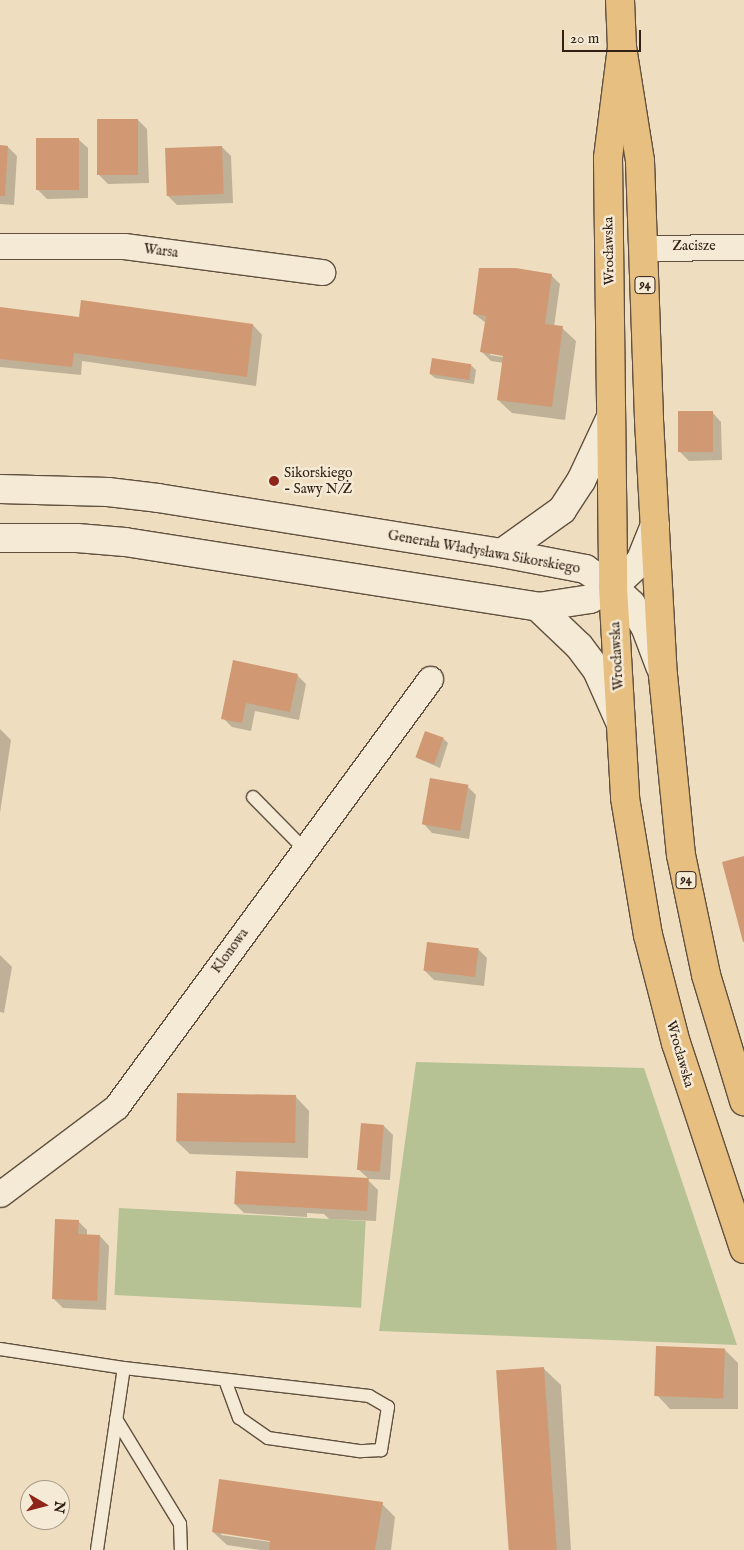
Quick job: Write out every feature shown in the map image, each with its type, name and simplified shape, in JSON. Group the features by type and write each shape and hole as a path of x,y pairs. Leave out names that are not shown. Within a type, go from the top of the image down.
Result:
{"main road":[{"name":"Wrocławska","path":"620,0 622,47 640,160 663,675 681,855 706,975 744,1101"},
{"name":"Wrocławska","path":"622,47 608,158 610,419 614,587 626,798 648,935 695,1104 744,1249"}],"street":[{"name":"Warsa","path":"0,246 124,246 322,272"},
{"name":"Zacisze","path":"644,248 744,247"},
{"path":"502,553 562,510 581,481 610,419"},
{"name":"Generała Władysława Sikorskiego","path":"0,489 99,492 158,498 502,553 585,569 614,587 632,604 645,626 663,675"},
{"path":"0,538 77,538 125,542 538,607 584,600 614,587 640,562 655,525"},
{"path":"538,607 579,646 597,670 621,724"},
{"name":"Klonowa","path":"0,1194 116,1107 430,679"}],"lane":[{"path":"253,797 304,850"},
{"path":"0,1349 124,1368 369,1396 388,1407 382,1450 359,1451 268,1438 239,1418 225,1380"},
{"path":"97,1550 124,1368"},
{"path":"116,1419 180,1524 181,1550"}],"green space":[{"path":"416,1062 644,1068 737,1345 379,1331"},
{"path":"119,1208 366,1221 361,1308 114,1295"}],"building":[{"path":"97,119 138,119 138,175 97,175"},
{"path":"36,138 79,138 79,190 36,190"},
{"path":"0,145 8,146 5,196 0,196"},
{"path":"222,146 224,194 167,196 165,148"},
{"path":"479,268 516,268 552,274 545,324 563,326 552,407 497,400 503,356 480,352 486,316 473,314"},
{"path":"81,300 253,324 247,377 74,353 72,367 0,359 0,307 79,317"},
{"path":"432,358 472,364 469,380 429,374"},
{"path":"678,411 713,411 713,452 678,452"},
{"path":"233,660 298,674 290,712 246,703 242,723 221,719"},
{"path":"425,731 444,738 434,764 415,757"},
{"path":"430,778 468,785 460,831 422,824"},
{"path":"744,856 744,942 743,942 722,862"},
{"path":"427,942 479,948 475,977 423,971"},
{"path":"177,1093 296,1095 295,1143 176,1141"},
{"path":"361,1123 384,1125 380,1172 357,1170"},
{"path":"236,1171 369,1178 367,1211 234,1204"},
{"path":"55,1219 79,1220 78,1234 100,1235 97,1301 52,1299"},
{"path":"656,1346 725,1348 723,1398 654,1396"},
{"path":"544,1367 557,1550 509,1550 496,1370"},
{"path":"219,1479 383,1502 375,1550 269,1550 270,1541 212,1532"}],"place":[{"name":"Sikorskiego - Sawy N/Ż","path":"274,481"}]}
